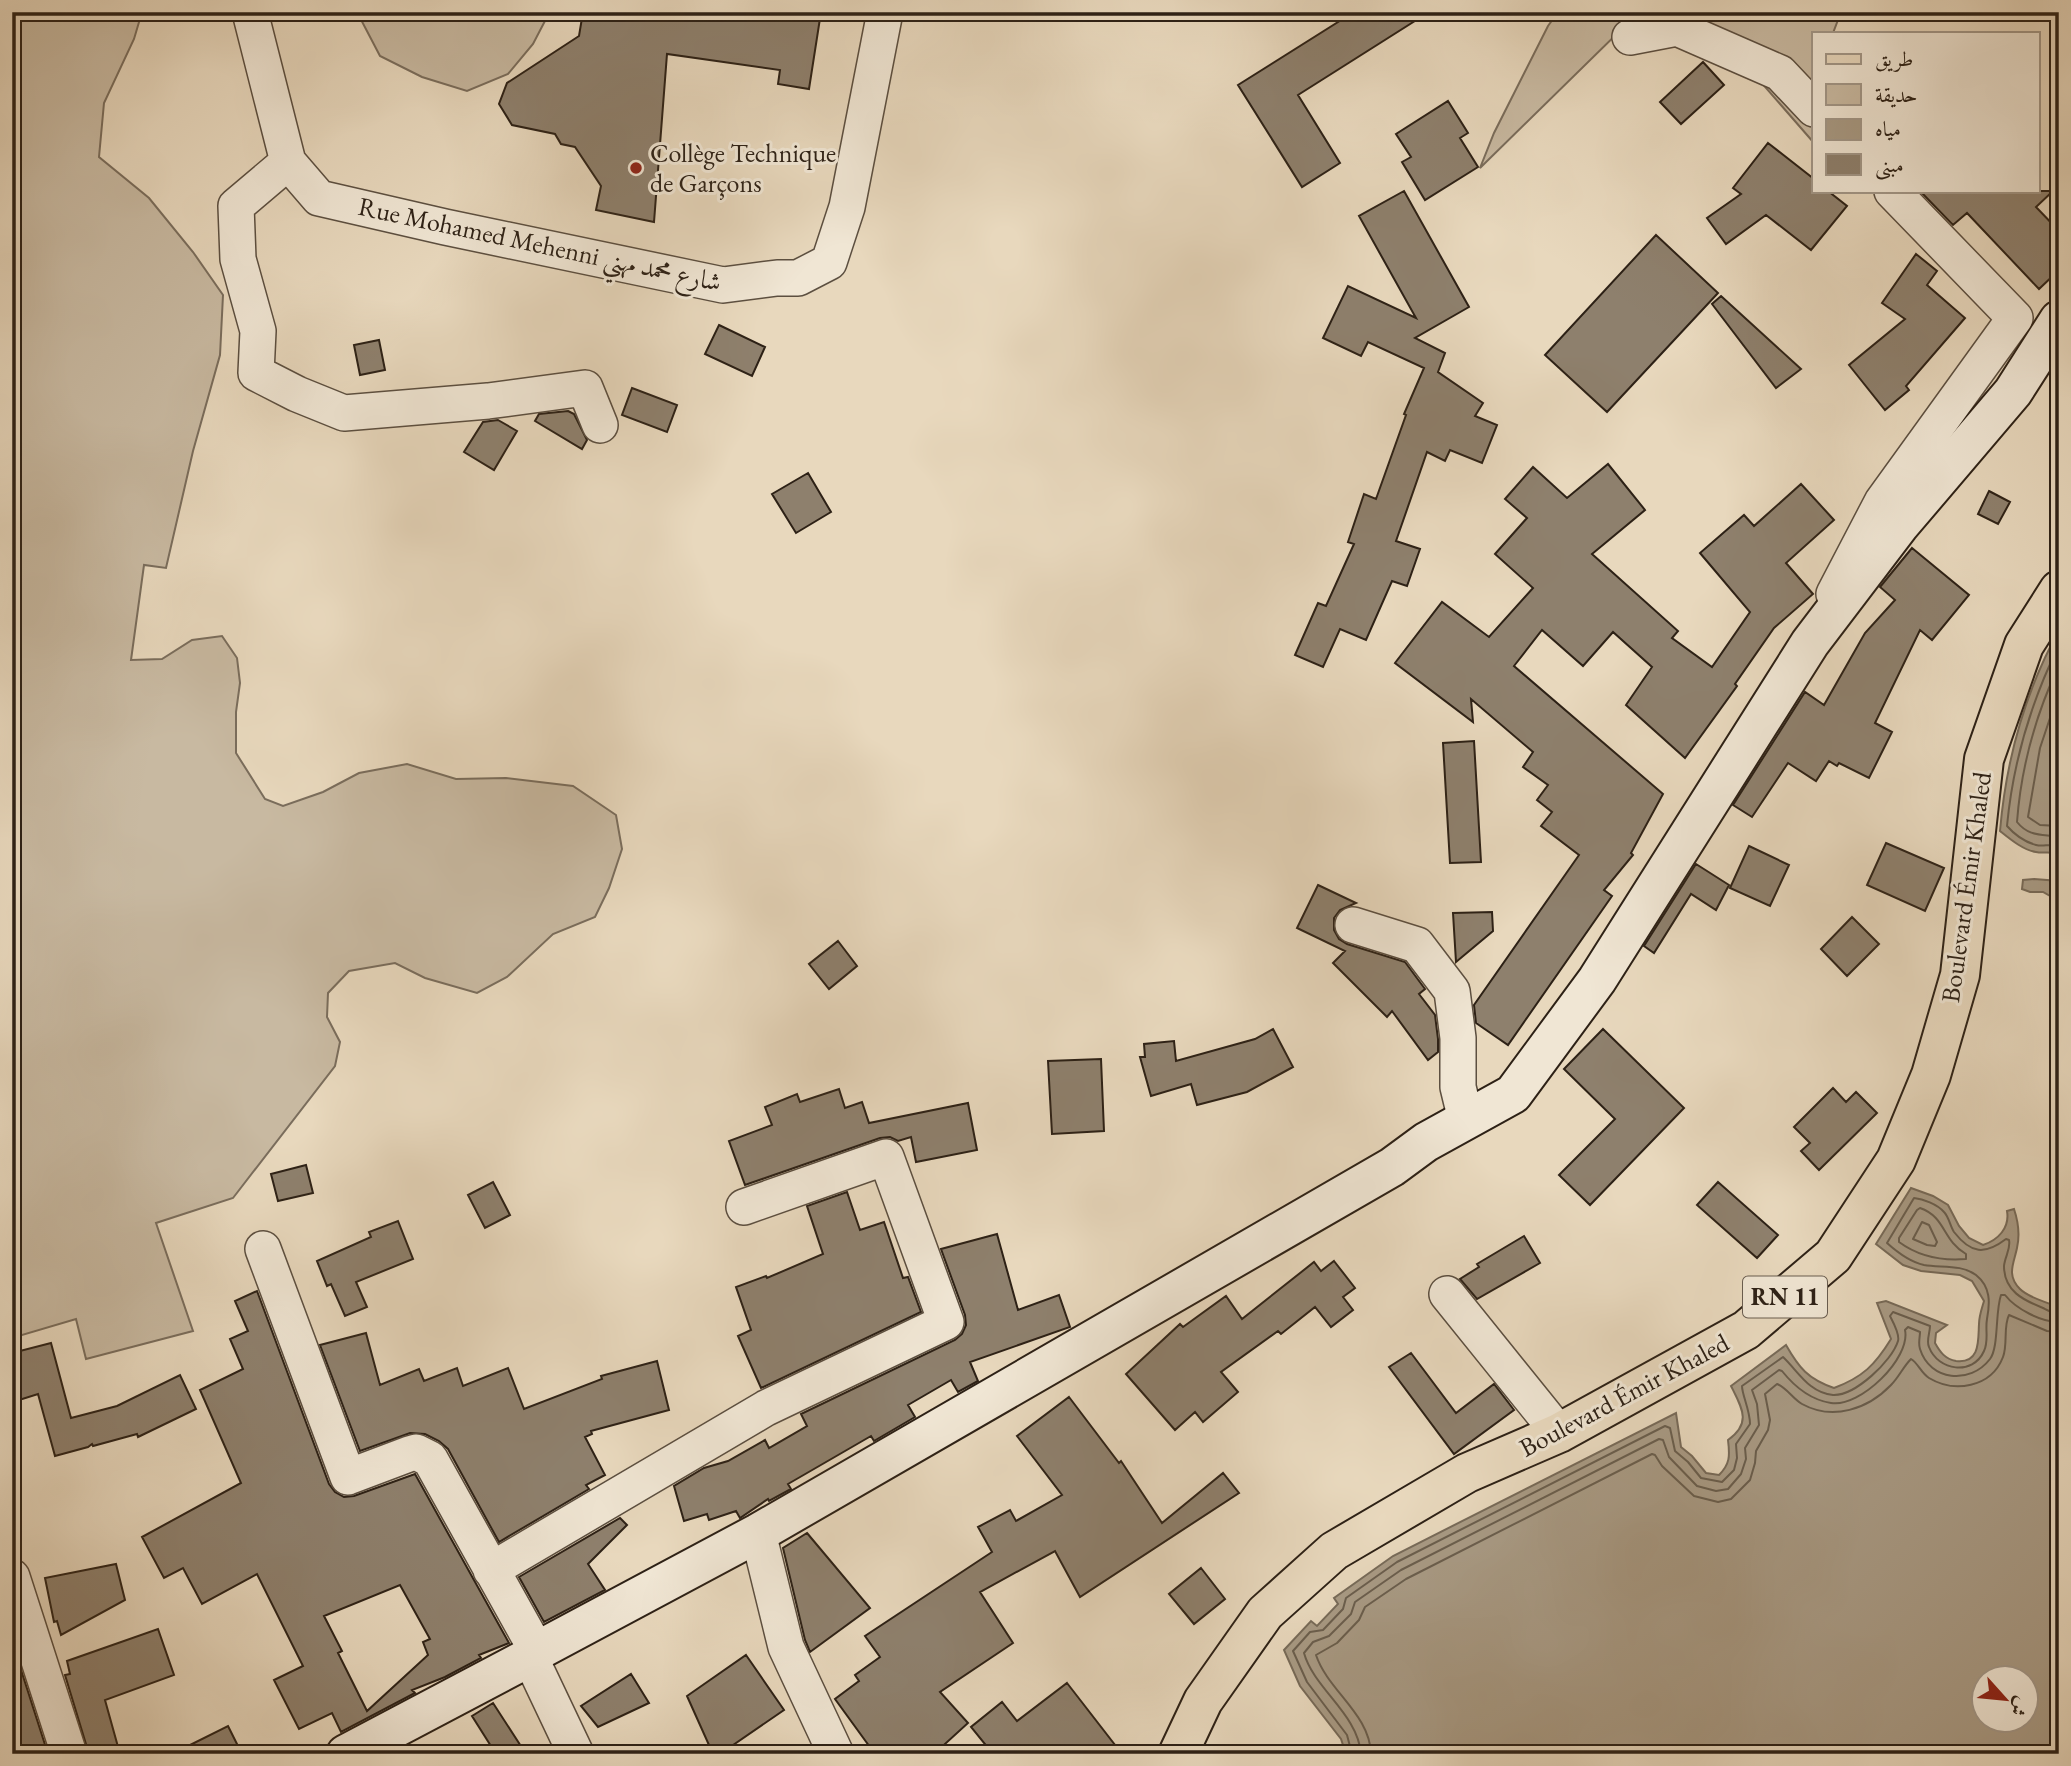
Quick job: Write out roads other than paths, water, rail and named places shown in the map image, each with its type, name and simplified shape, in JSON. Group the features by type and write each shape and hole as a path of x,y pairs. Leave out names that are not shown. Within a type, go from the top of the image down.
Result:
{"main road":[{"path":"353,1752 758,1533 1392,1167 1426,1142 1513,1094 1597,980 1810,643 1899,526 2013,392 2059,320"},
{"name":"Boulevard Émir Khaled","path":"1178,1754 1203,1701 1265,1612 1334,1551 1467,1473 1559,1433 1746,1330 1833,1256 1896,1160 1931,1074 1960,975 1984,760 2024,645 2059,590"}],"street":[{"name":"Rue Mohamed Mehenni شارع محمد مهني","path":"250,12 288,163 319,198 723,285 797,278 829,262 847,207 885,12"},
{"path":"1630,37 1677,28 1780,73 1812,107"},
{"path":"288,163 236,206 238,259 258,331 256,373 297,394 344,413 488,401 586,388 600,425"},
{"path":"1810,643 1882,502 2015,318 1893,192"},
{"path":"1353,925 1417,945 1452,991 1458,1038 1458,1087 1466,1120"},
{"path":"491,1570 766,1408 946,1322 886,1157 744,1208"},
{"path":"263,1249 348,1477 409,1454 424,1454 430,1458 534,1654 576,1754"},
{"path":"1447,1294 1559,1433"},
{"path":"758,1533 786,1647 836,1754"},
{"path":"12,1577 69,1754"}],"water":[{"path":"2059,630 2059,855 2026,849 2000,831 2007,778 2019,727 2036,678"},
{"path":"2023,880 2059,881 2059,901 2043,892 2022,889"},
{"path":"1911,1188 1948,1205 1969,1238 1983,1245 2002,1232 2007,1223 2007,1211 2014,1209 2018,1243 2012,1269 2013,1279 2028,1295 2055,1306 2059,1304 2059,1754 1346,1754 1341,1739 1300,1686 1284,1650 1311,1621 1317,1626 1338,1604 1334,1598 1393,1556 1676,1413 1681,1447 1706,1473 1719,1475 1728,1459 1728,1440 1740,1427 1743,1415 1731,1386 1786,1345 1795,1360 1811,1377 1834,1388 1861,1375 1874,1363 1891,1339 1877,1303 1886,1301 1947,1325 1936,1333 1935,1343 1939,1349 1952,1360 1970,1359 1977,1349 1984,1301 1972,1281 1960,1275 1921,1271 1903,1265 1876,1244"}],"place":[{"name":"Collège Technique de Garçons","path":"636,168"}]}
